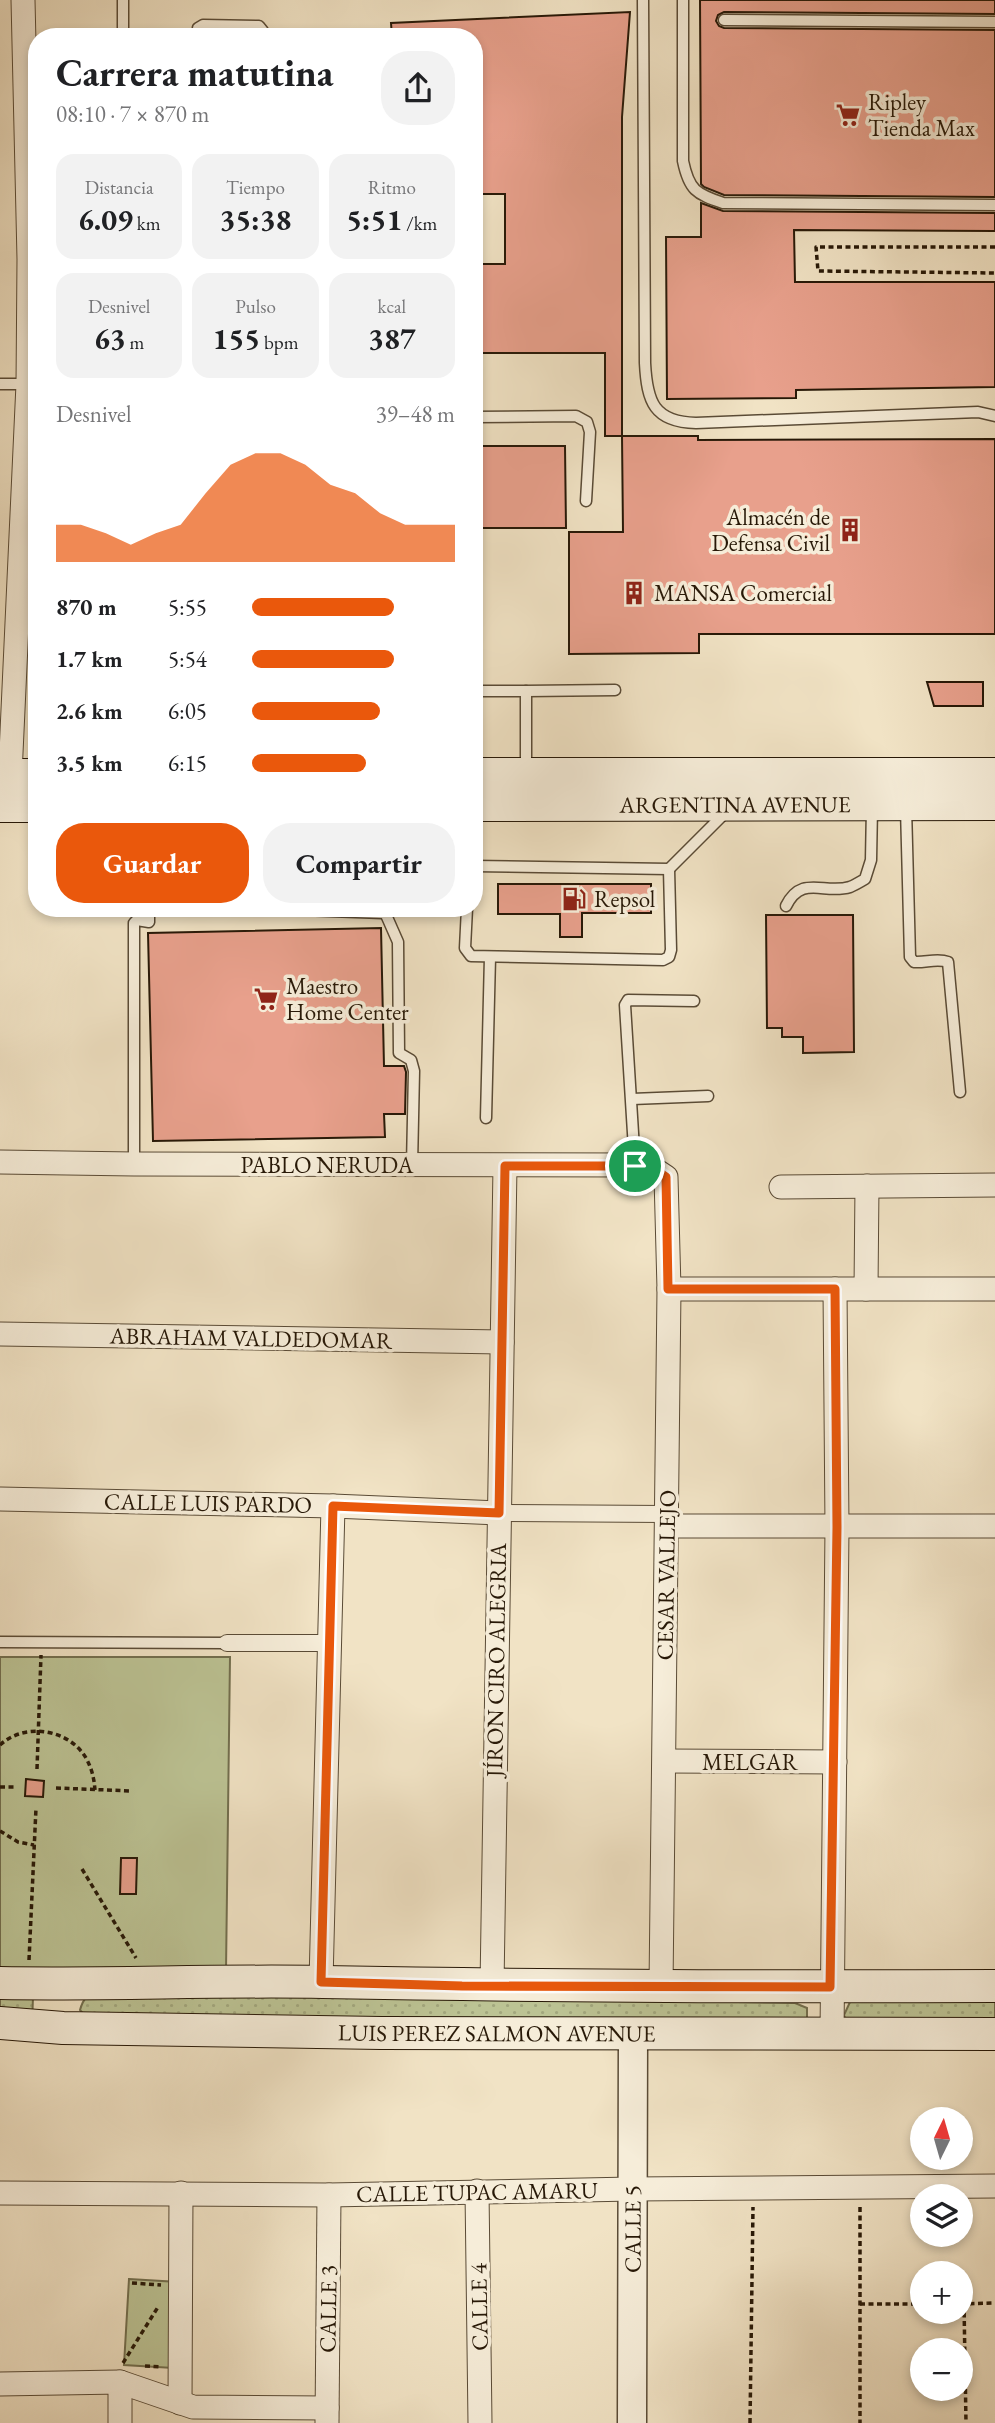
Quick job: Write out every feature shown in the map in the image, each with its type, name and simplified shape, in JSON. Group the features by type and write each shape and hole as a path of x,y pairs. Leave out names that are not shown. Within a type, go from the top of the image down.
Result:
{"main road":[{"name":"ARGENTINA AVENUE","path":"483,774 906,789 995,804"},
{"name":"ARGENTINA AVENUE","path":"483,805 872,804 906,789 995,774"},
{"path":"0,806 28,806"},
{"path":"14,1983 995,1986"},
{"path":"63,2028 55,2018 52,2005 56,1992 66,1983"},
{"name":"LUIS PEREZ SALMON AVENUE","path":"0,2023 63,2028 633,2035 995,2034"}],"street":[{"path":"23,0 28,216"},
{"path":"16,775 28,482"},
{"name":"PABLO NERUDA","path":"0,1161 645,1167"},
{"name":"JÍRON CIRO ALEGRIA","path":"492,1986 505,1166"},
{"name":"CESAR VALLEJO","path":"645,1167 666,1177 667,1520 661,1987"},
{"path":"781,1187 995,1185"},
{"path":"866,1289 867,1186"},
{"path":"668,1289 995,1289"},
{"path":"832,2035 830,1987 837,1527 835,1289"},
{"name":"ABRAHAM VALDEDOMAR","path":"0,1334 502,1342"},
{"name":"CALLE LUIS PARDO","path":"0,1499 333,1506 837,1527 995,1527"},
{"path":"321,1982 333,1506"},
{"path":"227,1643 330,1643"},
{"name":"MELGAR","path":"664,1762 835,1762"},
{"name":"CALLE 5","path":"632,2423 633,2035"},
{"name":"CALLE TUPAC AMARU","path":"0,2193 329,2195 995,2186"},
{"name":"CALLE 4","path":"477,2192 480,2423"},
{"path":"180,2403 181,2193"},
{"name":"CALLE 3","path":"327,2415 329,2195"},
{"path":"120,2423 121,2374"},
{"path":"0,2384 121,2374 193,2407 327,2415"}],"lane":[{"path":"123,0 123,28"},
{"path":"643,0 645,363 646,385 661,415 676,423 978,412 995,416"},
{"path":"683,0 683,161 687,181 700,195 723,203 995,205"},
{"path":"724,20 995,22"},
{"path":"198,28 203,25 260,28"},
{"path":"0,384 28,384"},
{"path":"483,417 576,416 587,422 590,432 586,501"},
{"path":"483,691 615,690"},
{"path":"526,691 526,774"},
{"path":"906,789 910,957 914,962 948,962 960,1092"},
{"path":"483,866 669,869 734,804"},
{"path":"786,906 792,894 805,887 848,887 865,879 871,860 872,804"},
{"path":"467,917 466,952 471,956 663,960 669,957 671,950 669,869"},
{"path":"134,1164 134,923 136,920 149,922 149,917"},
{"path":"386,917 398,942 399,1052 411,1060 414,1071 412,1166"},
{"path":"486,1118 490,957"},
{"path":"645,1167 632,1099 625,1010 628,1000 694,1001"},
{"path":"632,1099 708,1096"},
{"path":"0,1642 227,1643"}],"path":[{"path":"995,247 817,247 818,271 995,273"},
{"path":"37,1769 41,1642"},
{"path":"0,1745 21,1733 38,1731 57,1734 72,1742 85,1756 93,1772 95,1790"},
{"path":"0,1787 16,1787"},
{"path":"56,1788 132,1791"},
{"path":"14,1983 34,1845 36,1808"},
{"path":"0,1831 18,1842 34,1845"},
{"path":"82,1869 153,1983"},
{"path":"860,2187 860,2423"},
{"path":"750,2423 753,2188"},
{"path":"132,2283 173,2285"},
{"path":"973,2304 995,2303"},
{"path":"860,2304 910,2304"},
{"path":"121,2374 149,2320"},
{"path":"963,2324 966,2423"}],"green space":[{"path":"0,1657 230,1657 226,1970 0,1969"},
{"path":"99,1990 795,2003 807,2008 807,2026 86,2017 80,2010 83,2003 89,1995"},
{"path":"33,1997 32,2025 0,2021 0,1998"},
{"path":"850,2002 995,2002 995,2030 850,2031 844,2015"},
{"path":"129,2279 178,2282 173,2368 124,2365"}],"building":[{"name":"Ripley Tienda Max","path":"700,0 995,0 995,14 724,12 718,15 716,21 724,28 995,30 995,197 724,195 704,187 701,184"},
{"path":"630,12 622,117 622,436 605,436 605,353 483,353 483,264 505,264 505,194 483,194 483,28 391,28 391,23"},
{"path":"701,203 723,211 995,213 995,231 794,230 795,282 995,282 995,387 796,390 796,398 667,399 666,237 701,237"},
{"name":"Almacén de Defensa Civil","path":"622,436 698,436 698,440 995,439 995,634 699,634 699,653 569,654 569,532 623,532"},
{"path":"483,446 565,446 566,528 483,528"},
{"path":"927,682 983,682 983,706 934,706"},
{"name":"Repsol","path":"498,884 651,884 651,913 582,913 582,937 560,937 560,914 498,914"},
{"path":"766,915 853,915 854,1052 803,1053 803,1037 782,1037 782,1028 767,1028"},
{"name":"Maestro Home Center","path":"381,928 384,1066 404,1066 406,1072 405,1114 384,1114 385,1137 153,1141 148,933"},
{"path":"26,1779 44,1781 43,1797 25,1796"},
{"path":"121,1858 137,1858 136,1894 120,1894"}],"place":[{"name":"Ripley Tienda Max","path":"848,115"},
{"name":"Almacén de Defensa Civil","path":"850,530"},
{"name":"MANSA Comercial","path":"634,593"},
{"name":"Repsol","path":"574,899"},
{"name":"Maestro Home Center","path":"266,999"}],"route":[{"path":"505,1166 635,1166 654,1169 666,1177 668,1289 835,1289 837,1527 830,1987 462,1986 321,1982 333,1506 499,1513 505,1166"}]}
